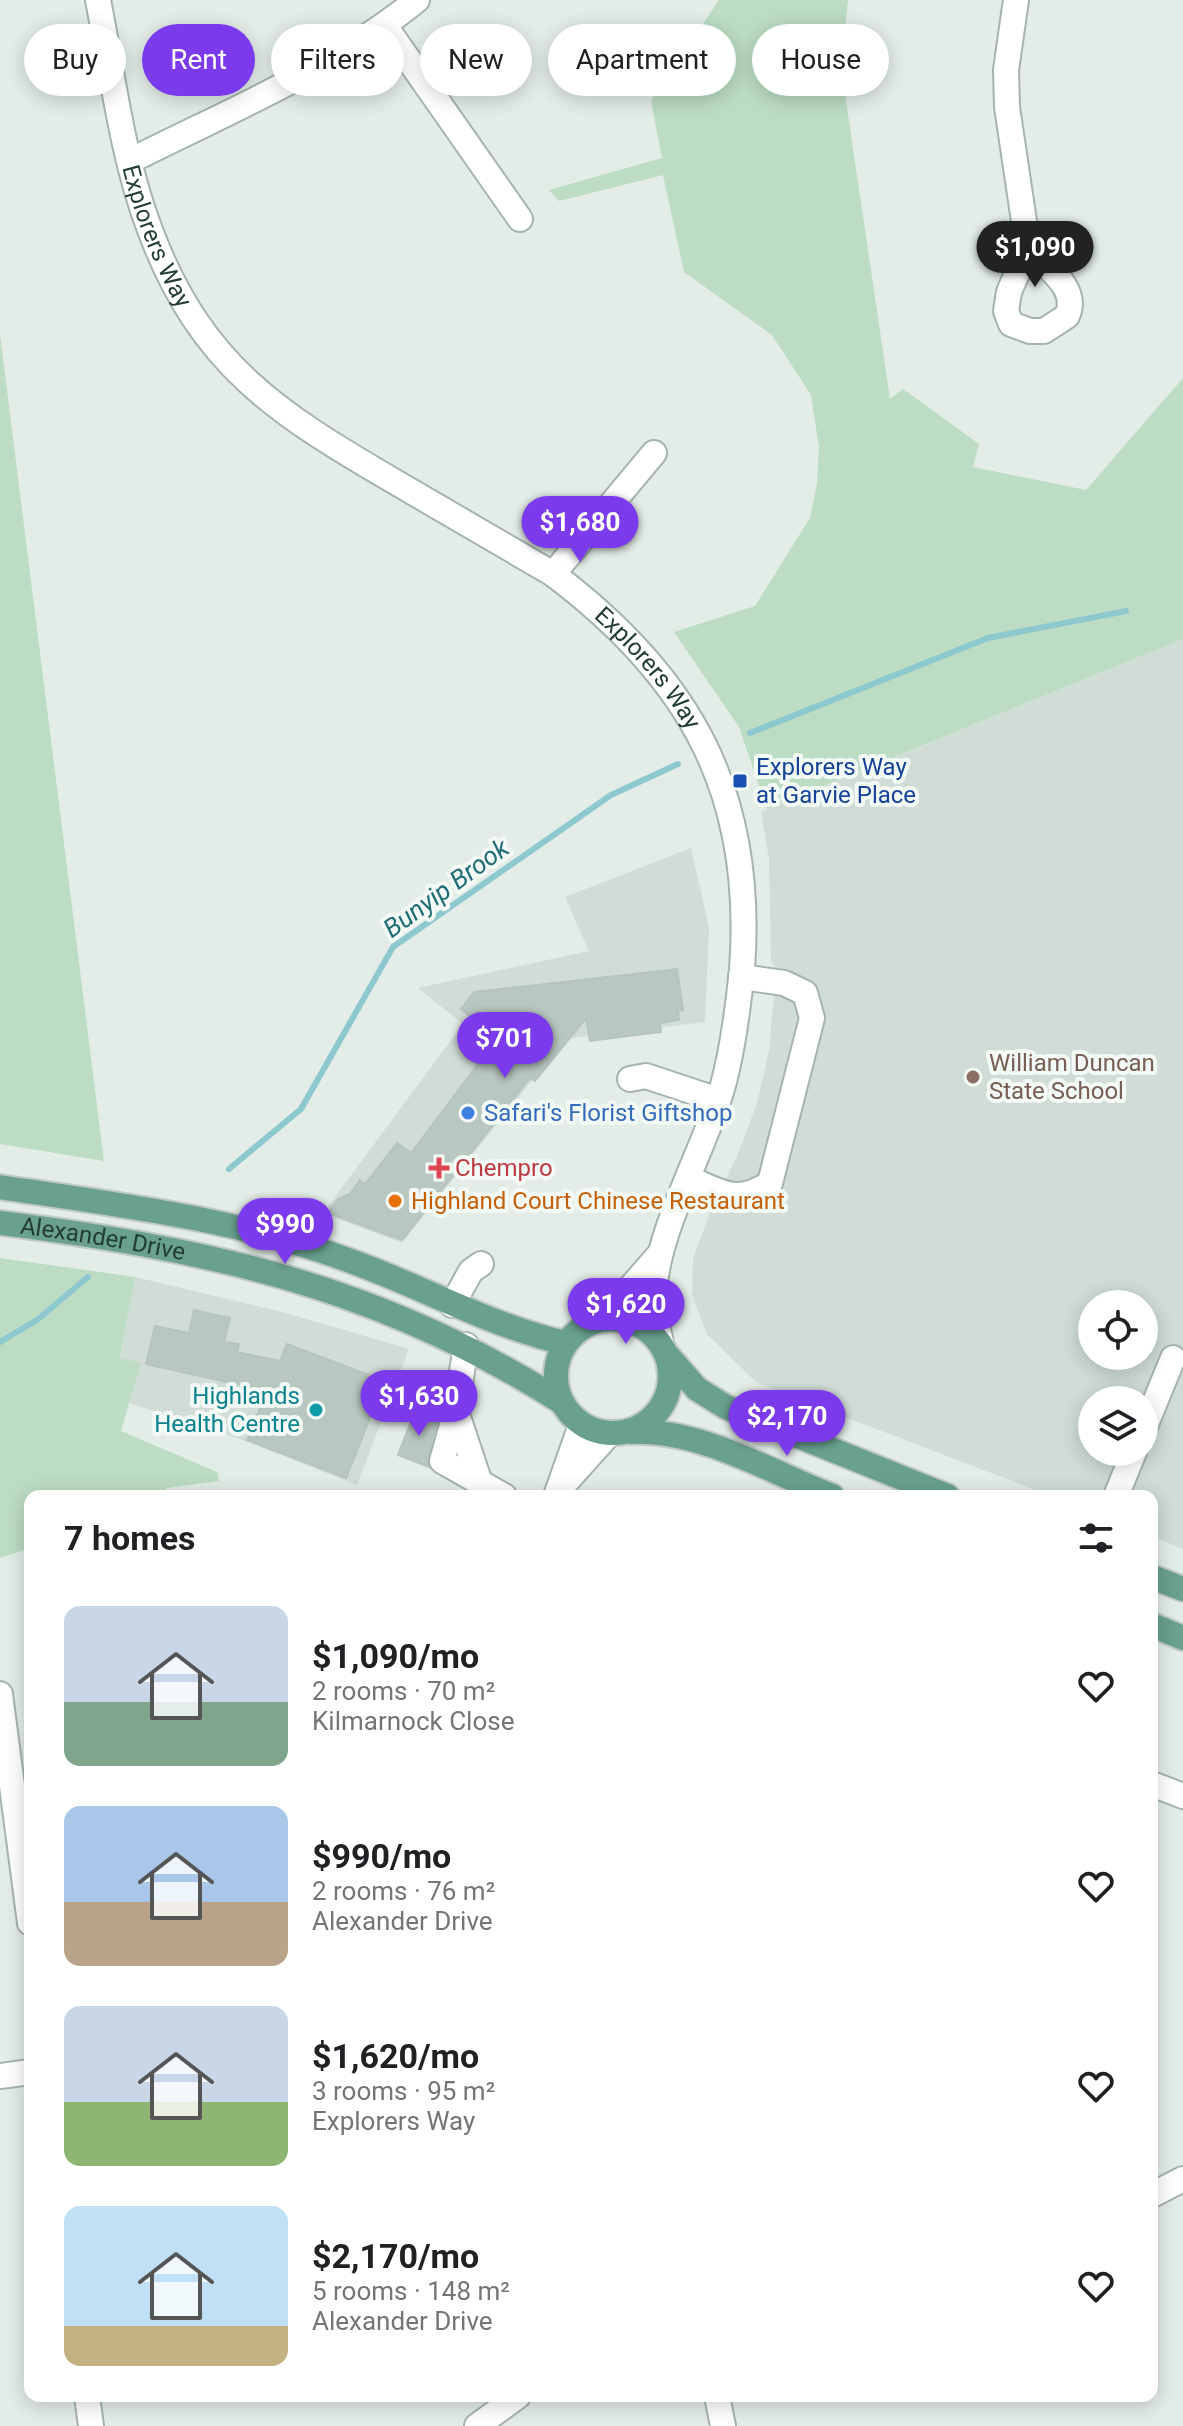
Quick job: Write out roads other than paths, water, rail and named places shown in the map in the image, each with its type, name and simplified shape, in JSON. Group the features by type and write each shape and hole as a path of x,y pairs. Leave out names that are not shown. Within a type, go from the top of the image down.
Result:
{"main road":[{"name":"Alexander Drive","path":"0,1187 142,1206 269,1236 355,1262 527,1334 565,1343"},
{"name":"Alexander Drive","path":"0,1223 152,1244 253,1267 360,1300 466,1345 560,1401"},
{"path":"817,1490 687,1437 658,1431 619,1433 581,1425 560,1401 555,1372 565,1343 584,1326 603,1319 622,1319 641,1326 697,1389 726,1407 932,1490"},
{"path":"619,1433 646,1423 666,1398 672,1379 665,1350"},
{"path":"1158,1579 1183,1589"},
{"path":"1158,1628 1183,1638"}],"street":[{"name":"Explorers Way","path":"98,0 130,161 148,227 183,302 224,358 287,417 553,574 594,605 634,642 697,727 724,792 736,837 744,894 741,977 733,1040 718,1100 658,1256 653,1298 665,1350"},
{"path":"387,24 417,0"},
{"path":"1016,0 1006,70 1007,107 1028,248"},
{"path":"404,53 520,219"},
{"path":"130,161 271,89"},
{"path":"553,574 654,453"},
{"path":"690,1179 736,1198 751,1195 770,1183 812,1018 805,993 784,983 741,977"},
{"path":"630,1079 646,1076 718,1100"},
{"name":"Explorers Way","path":"603,1319 658,1256"},
{"path":"452,1305 471,1271 481,1264"},
{"path":"466,1345 456,1411 480,1483 493,1490"},
{"path":"1158,1395 1173,1358"},
{"path":"559,1490 581,1425"},
{"path":"561,1490 619,1433"},
{"path":"1118,1490 1128,1466"},
{"path":"0,1694 24,1877"},
{"path":"1158,1786 1183,1796"},
{"path":"0,2076 24,2073"},
{"path":"1158,2192 1183,2179"},
{"path":"88,2402 91,2426"},
{"path":"477,2426 510,2402"},
{"path":"718,2402 723,2426"}],"waterway":[{"name":"Bunyip Brook","path":"750,733 988,638 1126,611"},
{"name":"Bunyip Brook","path":"229,1169 301,1109 393,947 611,795 678,764"},
{"name":"Bunyip Brook","path":"0,1342 37,1320 88,1277"}],"place":[{"name":"Explorers Way at Garvie Place","path":"740,781"},
{"name":"William Duncan State School","path":"973,1077"},
{"name":"Safari's Florist Giftshop","path":"468,1113"},
{"name":"Chempro","path":"439,1168"},
{"name":"Highland Court Chinese Restaurant","path":"395,1201"},
{"name":"Highlands Health Centre","path":"316,1410"}]}
